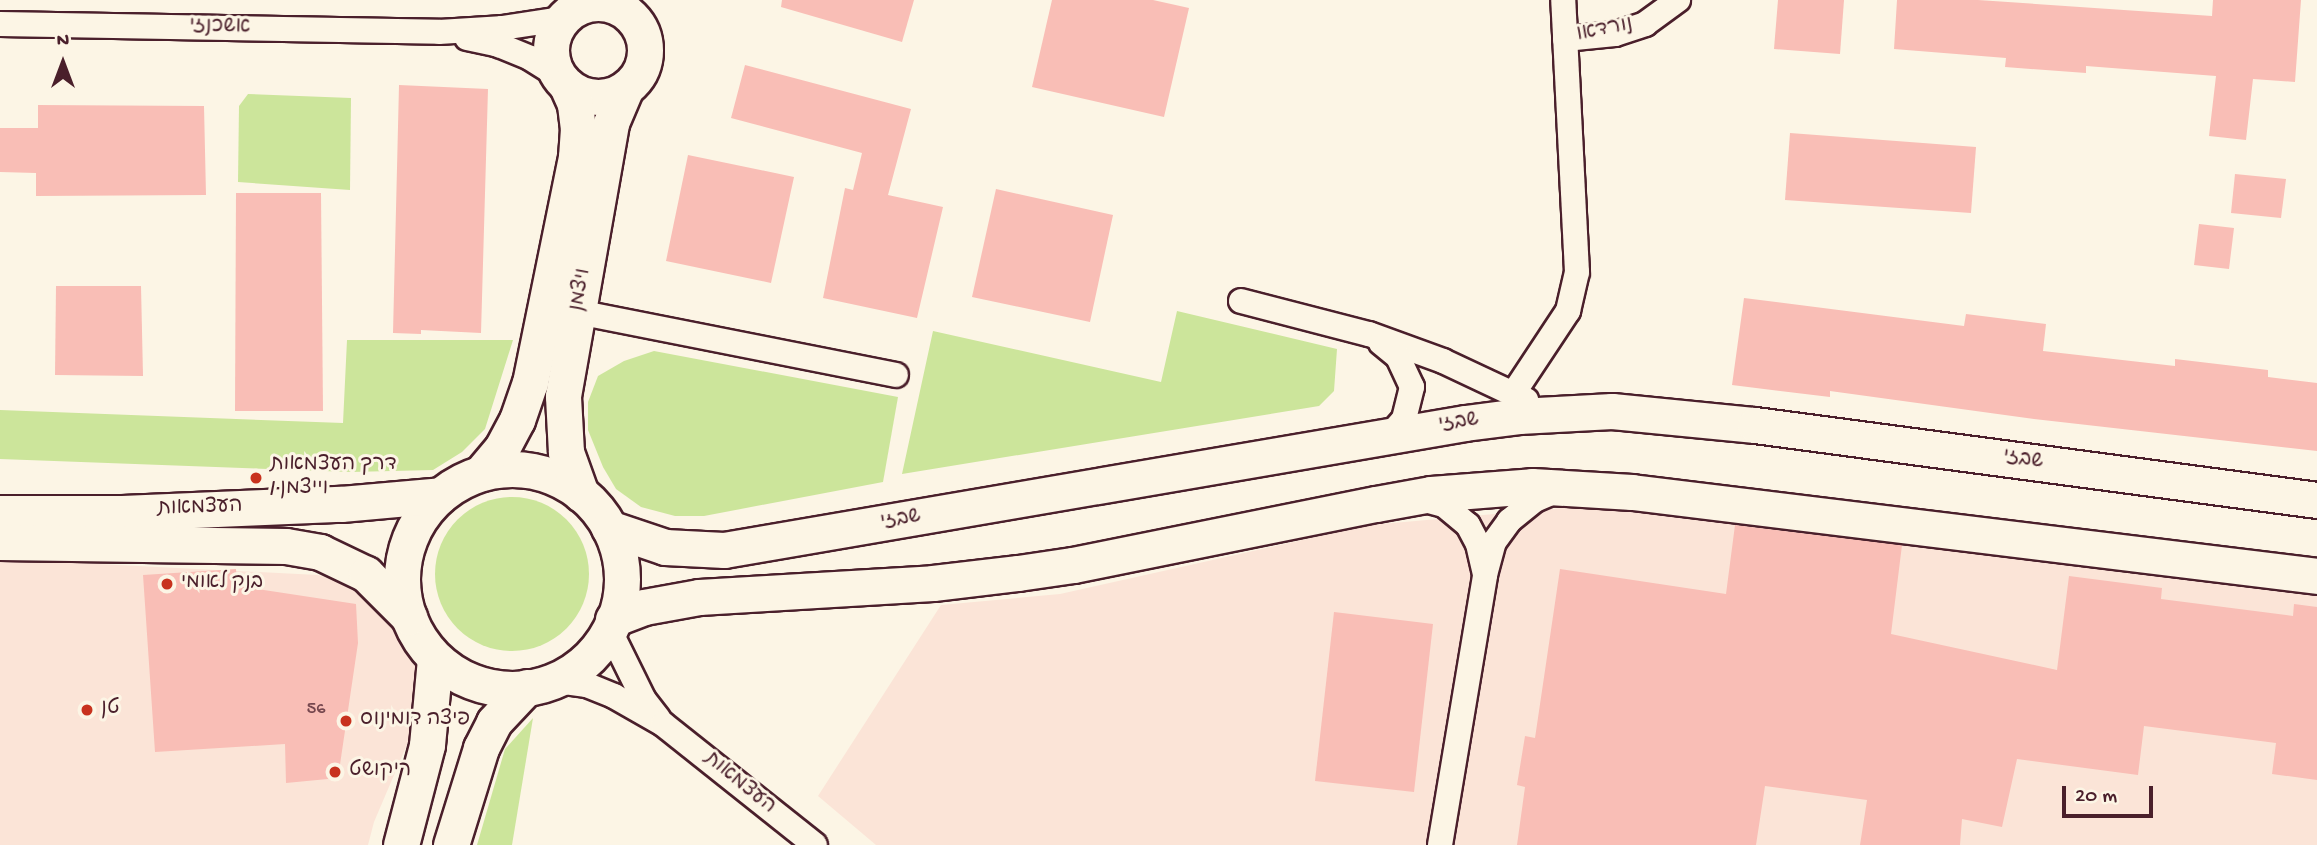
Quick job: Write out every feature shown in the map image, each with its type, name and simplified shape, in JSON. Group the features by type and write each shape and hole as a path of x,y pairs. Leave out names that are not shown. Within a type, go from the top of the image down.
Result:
{"street":[{"path":"643,35 627,13 606,3 581,7 550,47 562,80 579,94 602,97 626,88 643,64 644,0"},
{"path":"1513,394 1568,312 1577,272 1563,0"},
{"name":"נורדאו","path":"1565,39 1615,34 1645,24 1678,0"},
{"name":"אשכנזי","path":"0,24 439,32 502,28 581,7"},
{"name":"אשכנזי","path":"439,32 496,44 530,58 562,80"},
{"name":"ויצמן","path":"481,473 502,447 517,420 530,383 576,157 578,130 575,104 562,80"},
{"name":"ויצמן","path":"581,494 566,452 563,396 611,123 626,88"},
{"path":"1241,301 1369,334 1443,361 1556,413"},
{"path":"578,312 896,375"},
{"path":"1369,334 1398,357 1409,374 1412,387 1404,419 1389,436"},
{"name":"שבזי","path":"609,528 665,547 724,550 1465,423 1556,413 1612,411 1675,415 2317,500"},
{"path":"507,469 531,471 553,477 581,494 602,515 609,528 618,550 622,580 611,624 594,652 571,671 539,683 512,688 484,685 458,675 435,658 417,636 409,617 401,579 405,549 417,522 441,495 455,484 481,473 507,469"},
{"path":"611,624 644,607 699,597 944,582 1073,565 1415,498 1488,489 1564,487 1646,494 2317,576"},
{"path":"1440,845 1485,575 1494,542 1509,521 1535,500 1564,487"},
{"name":"העצמאות","path":"0,513 149,512 341,503 441,495"},
{"path":"1415,498 1444,505 1468,525 1478,544 1485,575"},
{"name":"העצמאות","path":"0,542 286,546 320,552 366,574 409,617"},
{"name":"העצמאות","path":"611,624 644,700 663,724"},
{"path":"401,845 427,745 435,658"},
{"path":"451,845 481,748 494,722 539,683"},
{"name":"העצמאות","path":"539,683 587,685 614,696 663,724 815,845"}],"shaded area":[{"path":"1693,505 2317,584 2317,845 876,845 818,796 941,605 1060,594 1370,525 1562,508"},
{"path":"0,559 318,575 347,584 407,641 426,675 420,714 374,822 368,845 0,845"}],"green space":[{"path":"248,94 351,98 350,190 238,182 239,106"},
{"path":"1177,311 1337,349 1334,391 1319,406 902,474 933,331 1161,382"},
{"path":"347,340 513,340 485,429 462,452 433,470 351,472 0,459 0,410 343,423"},
{"path":"654,351 898,397 883,482 704,516 675,516 641,507 616,489 603,467 588,430 588,402 598,376 624,361"},
{"path":"512,497 541,503 566,520 583,545 589,574 583,603 566,628 541,645 512,651 483,645 458,628 441,603 435,574 441,545 458,520 483,503"},
{"path":"533,718 512,845 477,845 505,749"}],"building":[{"path":"782,0 914,0 902,42 781,7"},
{"path":"1052,0 1153,0 1189,8 1164,117 1032,87"},
{"path":"1778,0 1844,0 1840,54 1774,49"},
{"path":"1897,0 1978,0 2212,16 2213,0 2301,0 2295,82 2253,79 2246,140 2209,136 2216,76 2086,66 2086,73 2005,67 2006,58 1894,49"},
{"path":"745,65 911,109 888,195 943,207 917,318 823,298 845,188 853,190 862,153 731,118"},
{"path":"399,85 488,89 481,333 421,330 421,334 393,333"},
{"path":"38,105 204,106 206,195 36,196 36,173 0,172 0,128 38,128"},
{"path":"1790,133 1976,147 1971,213 1785,200"},
{"path":"688,155 794,177 771,283 666,261"},
{"path":"2235,174 2286,179 2281,218 2231,213"},
{"path":"996,189 1113,215 1090,322 972,297"},
{"path":"236,193 321,193 323,411 235,411"},
{"path":"2199,224 2234,228 2229,269 2194,265"},
{"path":"56,286 141,286 143,376 55,375"},
{"path":"1744,298 1964,326 1966,314 2046,324 2043,351 2175,366 2175,359 2268,370 2268,377 2317,383 2317,451 2034,419 1830,391 1830,397 1732,385"},
{"path":"1735,525 1902,545 1891,634 2057,670 2069,576 2162,588 2161,599 2293,616 2294,604 2317,607 2317,780 2272,774 2276,743 2144,726 2138,775 2017,759 2002,827 1962,819 1960,845 1860,845 1867,800 1765,786 1756,845 1517,845 1525,787 1517,785 1525,736 1535,738 1560,569 1726,594"},
{"path":"236,569 237,586 356,604 358,643 338,778 286,783 285,744 155,752 143,575"},
{"path":"1334,612 1433,624 1414,792 1315,781"}],"place":[{"name":"דרך העצמאות / וייצמן","path":"256,478"},
{"name":"בנק לאומי","path":"167,584"},
{"name":"טן","path":"87,710"},
{"name":"פיצה דומינוס","path":"346,721"},
{"name":"ריקושט","path":"335,772"}]}
